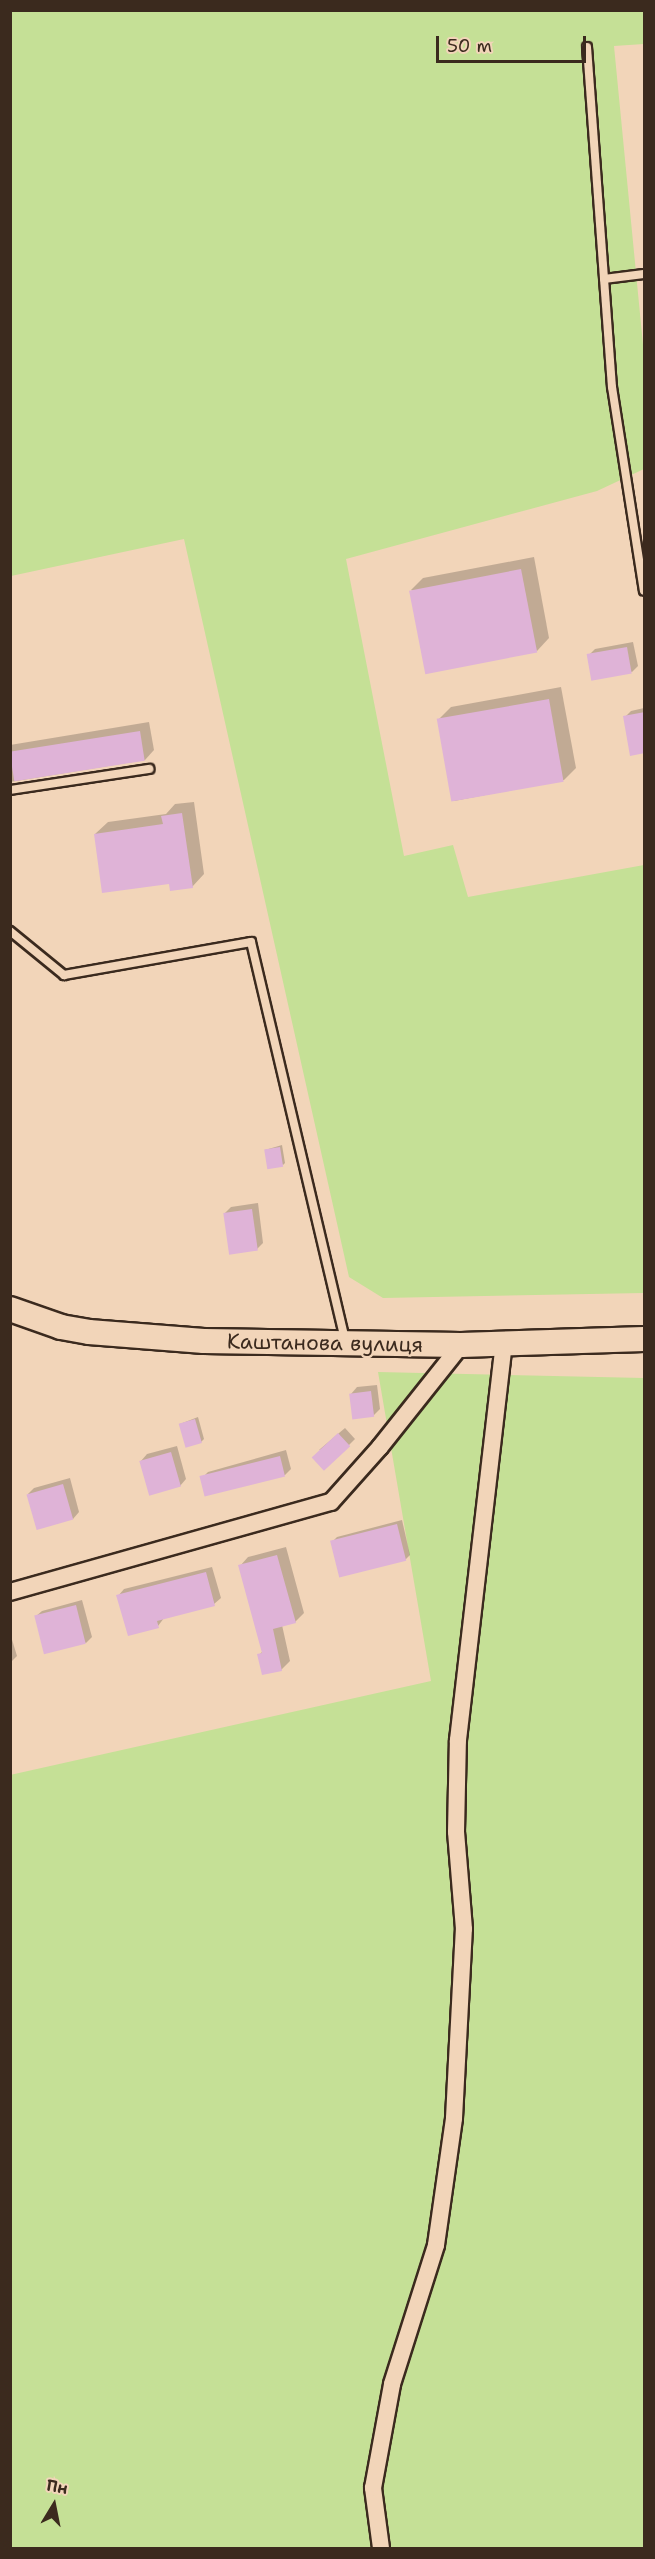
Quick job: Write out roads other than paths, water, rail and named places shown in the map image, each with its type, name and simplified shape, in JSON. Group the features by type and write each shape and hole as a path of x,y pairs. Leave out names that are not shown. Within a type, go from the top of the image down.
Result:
{"main road":[{"name":"Каштанова вулиця","path":"10,1309 61,1327 100,1334 215,1341 346,1345 461,1345 645,1339"}],"street":[{"path":"381,2548 373,2488 392,2384 436,2245 454,2118 464,1929 456,1832 458,1740 504,1344"},
{"path":"10,1592 331,1503 380,1447 461,1345"}],"lane":[{"path":"587,47 612,387 645,591"},
{"path":"604,279 645,274"},
{"path":"10,790 149,769"},
{"path":"10,931 64,975 251,942 346,1345"}]}
